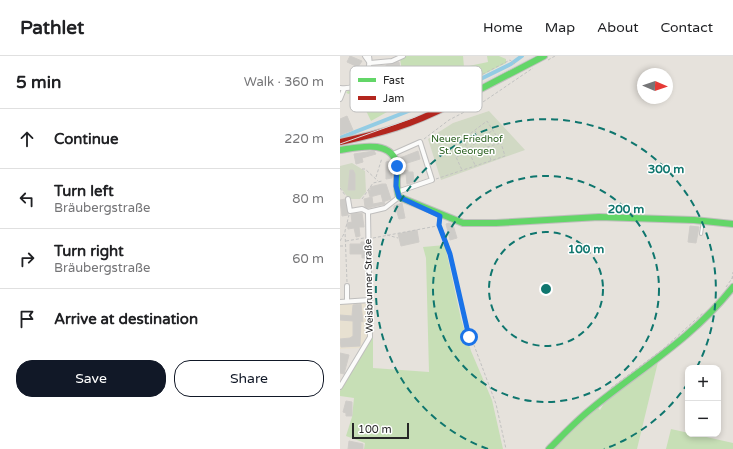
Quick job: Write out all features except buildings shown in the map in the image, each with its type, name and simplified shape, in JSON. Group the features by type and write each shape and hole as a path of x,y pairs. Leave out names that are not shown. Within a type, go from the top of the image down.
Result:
{"main road":[{"path":"482,90 546,58"},
{"path":"340,142 393,130 437,112"},
{"path":"340,150 378,147 393,154 397,166 398,195 440,216 458,222 476,223 585,218 704,221 733,224"},
{"path":"549,449 574,423 694,329 724,299 733,287"}],"street":[{"path":"365,56 370,63"},
{"path":"369,56 369,66"},
{"path":"370,63 392,60 403,56"},
{"path":"340,99 342,88"},
{"path":"348,199 350,211 362,210 368,212 385,208 398,195 432,180 420,142 393,154"},
{"name":"Weisbrunner Straße","path":"340,387 370,337 368,212"},
{"path":"347,286 347,300"},
{"path":"340,302 347,300 370,300"}],"lane":[{"path":"440,216 439,225 447,245"},
{"path":"701,234 704,221"}],"path":[{"path":"546,58 555,56"},
{"path":"482,75 510,60 514,63"},
{"path":"482,103 536,67"},
{"path":"420,142 449,120 464,112"},
{"path":"432,180 441,178 504,156 501,143 487,121 455,145 456,157 462,170"},
{"path":"475,130 487,147 492,160"},
{"path":"456,157 493,130"},
{"path":"463,139 475,165"},
{"path":"487,147 501,143"},
{"path":"376,178 382,158"},
{"path":"362,169 364,168 378,181 382,182"},
{"path":"362,199 370,187 378,181"},
{"path":"340,188 348,199"},
{"path":"340,241 345,231 350,211"},
{"path":"346,241 439,225"},
{"path":"345,231 347,286"},
{"path":"386,235 398,238"},
{"path":"447,245 465,321 496,404 506,449"},
{"path":"340,246 346,246"},
{"path":"723,292 732,278 733,272"},
{"path":"610,388 663,349 705,312"}],"shaded area":[{"path":"369,299 370,334 362,348 340,349 340,303"}],"green space":[{"path":"405,56 463,56 464,66 401,66 400,59"},
{"path":"487,56 499,56 506,59 506,63 482,75 482,66 469,66 488,62"},
{"name":"Neuer Friedhof St. Georgen","path":"489,111 525,150 441,180 428,139 453,123"},
{"path":"367,112 387,112 371,121"},
{"path":"352,163 365,171 366,192 360,199 349,199 340,187 340,166"},
{"path":"445,245 461,319 471,351 492,400 503,449 364,449 365,443 346,436 352,417 354,398 340,396 340,391 373,335 373,368 429,372 426,258 423,247"},
{"path":"658,362 637,449 554,449 592,411 598,408 600,410 604,403"},
{"path":"671,429 685,432 685,437 706,437 733,443 733,449 666,449"}],"waterway":[{"path":"482,78 511,64 522,56"},
{"path":"340,138 406,112"}],"railway":[{"path":"482,83 535,56"},
{"path":"340,144 415,117 425,112"}],"traffic: fast":[{"path":"482,88 544,56"},
{"path":"340,150 356,147 374,147 382,148 389,152 394,157 397,166 397,185 399,197 463,223 496,223 599,217 694,220 733,224"},
{"path":"549,449 585,414 683,338 701,322 733,287"}],"traffic: jam":[{"path":"340,142 396,128 435,112"}],"route":[{"path":"397,166 396,186 398,196 403,200 440,216 439,225 450,254 469,337"}]}
